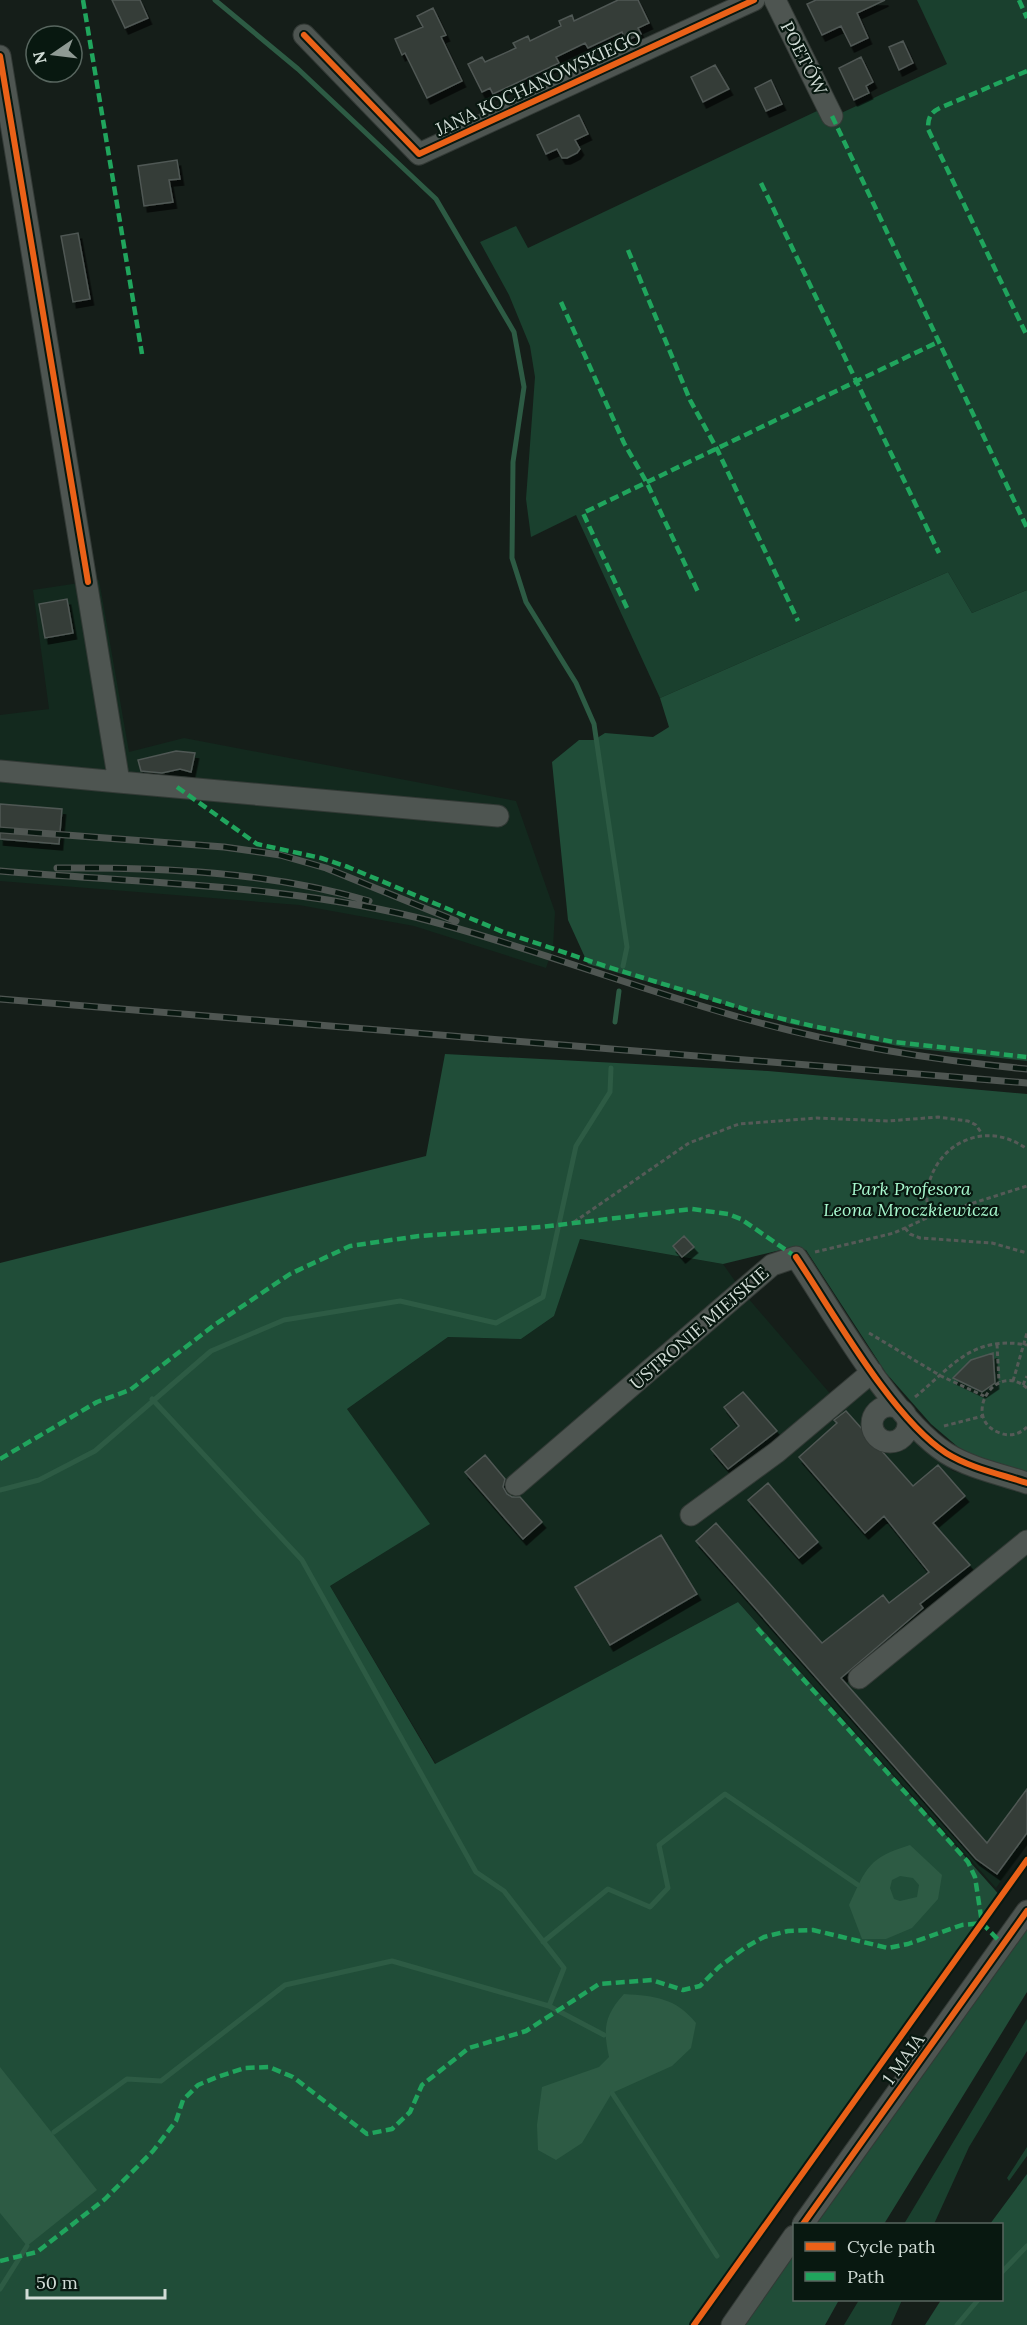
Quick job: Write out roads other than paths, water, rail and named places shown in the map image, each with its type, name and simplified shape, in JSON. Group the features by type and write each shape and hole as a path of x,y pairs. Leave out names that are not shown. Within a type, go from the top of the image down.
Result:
{"street":[{"name":"JANA KOCHANOWSKIEGO","path":"304,35 418,154 754,0"},
{"name":"POETÓW","path":"775,0 832,116"},
{"path":"0,56 119,782"},
{"path":"0,771 498,816"},
{"name":"USTRONIE MIEJSKIE","path":"516,1485 772,1265 806,1255 872,1372"},
{"path":"691,1515 777,1452 872,1372 921,1432 948,1454 976,1466"},
{"path":"903,1411 886,1407 873,1418 873,1430 876,1435 891,1442 1027,1483"},
{"path":"891,1442 902,1438 908,1428 903,1411"},
{"path":"859,1678 1027,1541"},
{"name":"1 MAJA","path":"804,2223 1027,1911"},
{"path":"732,2325 793,2239"}],"waterway":[{"path":"215,0 298,69 436,199 514,332 524,387 513,462 512,558 526,602 576,683 594,724 627,947 623,966"},
{"path":"615,1022 619,991"},
{"path":"0,1490 39,1480 95,1451 211,1351 284,1320 400,1301 496,1323 543,1297 576,1146 610,1092 611,1068"},
{"path":"152,1399 302,1560 476,1872 504,1891 564,1968 549,2006 604,2035"},
{"path":"543,1942 608,1889 650,1907 668,1888 659,1845 725,1794 858,1885"},
{"path":"54,2132 127,2079 161,2081 285,1985 392,1961 549,2006"},
{"path":"612,2093 717,2256"},
{"path":"0,2289 27,2246"},
{"path":"1003,2271 1027,2246"},
{"path":"957,2325 977,2301"}],"railway":[{"path":"0,830 224,847 280,855 326,868 456,921"},
{"path":"57,868 214,873 293,883 369,901"},
{"path":"0,871 219,887 328,900 382,910 473,933 703,1007 812,1036 883,1050 1027,1069"},
{"path":"0,999 1027,1083"}],"park label":[{"name":"Park Profesora Leona Mroczkiewicza","path":"911,1198"}]}
